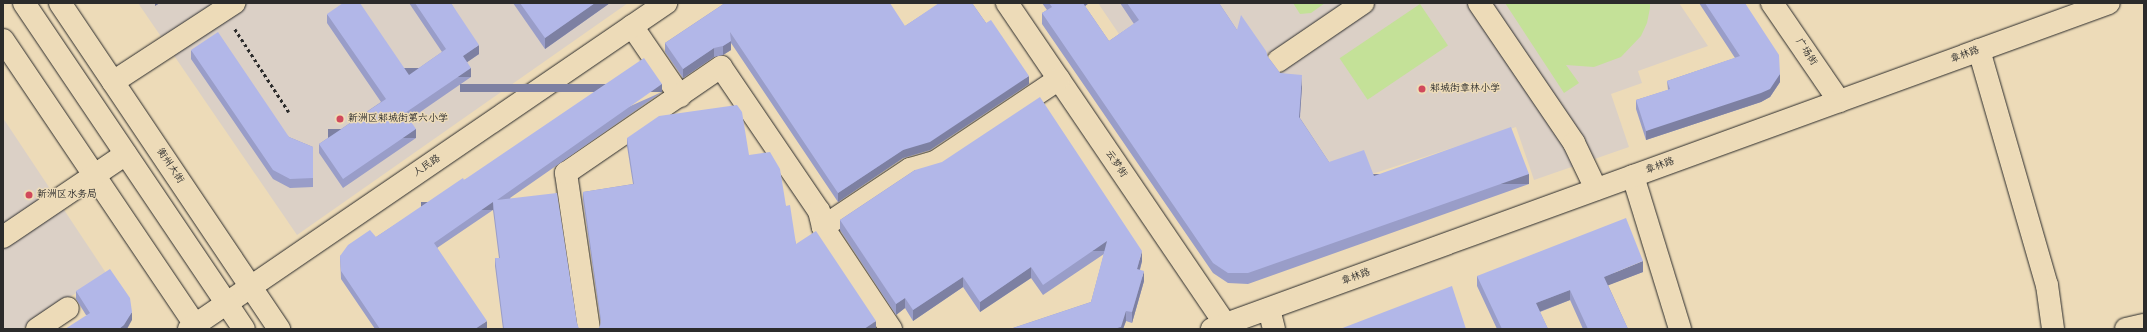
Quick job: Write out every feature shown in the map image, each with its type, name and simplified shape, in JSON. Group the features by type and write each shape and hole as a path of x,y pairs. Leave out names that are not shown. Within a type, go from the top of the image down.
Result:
{"street":[{"path":"24,3 244,329"},
{"name":"衡州大街","path":"60,3 279,329"},
{"name":"人民路","path":"194,328 226,303 666,3"},
{"name":"云梦街","path":"1007,3 1059,79 1218,327"},
{"path":"1278,61 1363,3"},
{"path":"1479,3 1574,143 1596,189"},
{"name":"广场街","path":"1772,3 1839,101"},
{"name":"章林路","path":"1218,327 1272,319 1596,189 2109,3"},
{"path":"113,82 228,7"},
{"path":"632,26 680,96"},
{"path":"3,40 94,175 194,328"},
{"path":"1979,50 2047,285 2053,329"},
{"path":"589,329 566,173 721,68 819,211 823,227 891,329"},
{"path":"823,227 910,169 935,162 1059,79"},
{"path":"3,236 126,154"},
{"path":"1633,176 1680,329"},
{"path":"37,329 68,308"},
{"path":"2126,329 2144,325"}],"path":[{"path":"228,7 289,112"}],"shaded area":[{"name":"新洲区邾城街第六小学","path":"138,3 628,3 297,235"},
{"name":"邾城街章林小学","path":"1098,3 1679,3 1708,46 1638,71 1642,83 1611,94 1629,147 1534,180 1516,127 1372,174 1282,184 1121,37"},
{"name":"新洲区水务局","path":"3,118 106,273 22,329 3,329"}],"green space":[{"path":"1293,3 1325,3 1311,13 1300,14"},
{"path":"1505,3 1650,3 1650,8 1647,23 1641,36 1621,57 1594,67 1566,65 1579,83 1564,93"},
{"path":"1420,4 1448,45 1368,100 1340,58"}],"building":[{"path":"343,3 360,3 409,75 446,49 415,3 451,3 479,45 463,56 471,68 405,113 416,129 343,179 319,144 386,99 327,14"},
{"path":"520,3 595,3 545,38"},
{"path":"725,3 890,3 905,26 939,3 972,3 986,23 991,20 1029,76 930,142 903,150 838,193 730,32 731,41 723,46 714,48 683,69 665,43"},
{"path":"1049,3 1083,3 1109,41 1139,20 1127,3 1219,3 1237,30 1241,15 1280,73 1302,75 1299,117 1329,162 1364,150 1374,176 1511,127 1529,174 1248,273 1228,273 1213,263 1042,13 1052,7"},
{"path":"1705,3 1745,3 1779,55 1780,74 1770,89 1761,93 1646,131 1636,100 1670,89 1667,81 1740,56"},
{"path":"218,32 289,137 313,147 313,178 290,179 273,170 191,50"},
{"path":"644,58 662,84 497,200 557,193 579,329 504,329 495,258 500,258 493,202 434,243 487,321 475,329 380,329 341,271 340,256 348,245 370,230 376,237 463,178 464,180"},
{"path":"1040,97 1142,251 1137,269 1144,271 1132,312 1126,311 1121,327 1114,329 1010,329 1091,302 1107,241 1043,285 1031,267 980,302 963,277 913,310 905,298 896,304 840,220 915,170 942,162"},
{"path":"737,105 742,112 749,155 770,152 780,169 786,206 790,205 796,244 816,231 876,321 864,329 598,329 601,320 583,192 634,184 627,138 659,116"},
{"path":"1626,218 1643,261 1604,277 1628,329 1588,329 1570,290 1536,303 1548,329 1502,329 1477,276"},
{"path":"110,269 130,298 132,312 124,325 119,329 65,329 90,313 76,291"},
{"path":"1452,286 1466,329 1340,329"}],"place":[{"name":"邾城街章林小学","path":"1422,89"},
{"name":"新洲区邾城街第六小学","path":"340,119"},
{"name":"新洲区水务局","path":"29,195"}]}
